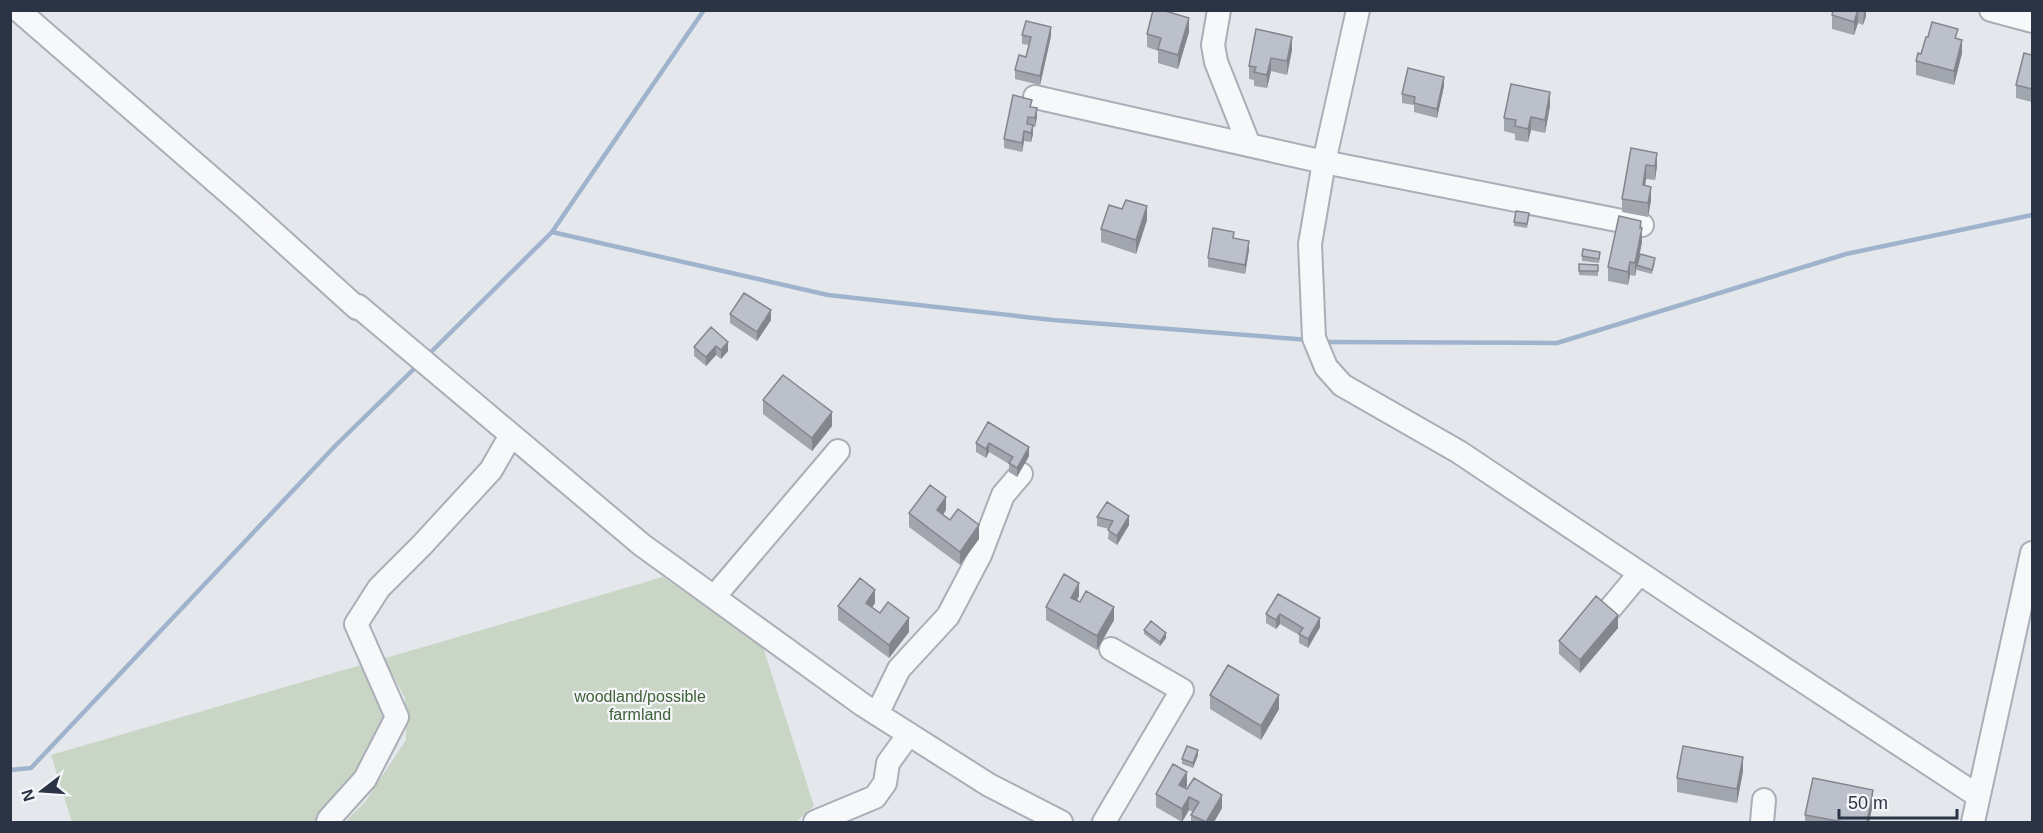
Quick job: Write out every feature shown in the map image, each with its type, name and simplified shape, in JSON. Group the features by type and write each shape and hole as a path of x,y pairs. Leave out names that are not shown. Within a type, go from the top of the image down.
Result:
{"street":[{"path":"18,10 245,207 357,308 358,306 642,545 877,714 989,785 1060,822"},
{"path":"1219,10 1213,45 1216,62 1250,145"},
{"path":"1358,10 1324,162 1310,244 1314,338 1326,367 1333,377 1342,385 1458,452 1978,796"},
{"path":"1991,10 2032,21"},
{"path":"1035,97 1324,162 1642,225"},
{"path":"328,822 365,779 397,717 356,624 379,588 491,470 511,435"},
{"path":"714,597 838,451"},
{"path":"877,714 899,669 948,616 980,555 1003,495 1021,474"},
{"path":"1973,822 2032,553"},
{"path":"1609,610 1640,573"},
{"path":"1104,822 1182,690 1111,649"},
{"path":"815,822 875,797 885,783 888,763 909,734"}],"green space":[{"name":"woodland/possible farmland","path":"663,577 763,647 814,806 796,822 345,822 365,802 406,740 405,698 392,674 372,662"},
{"path":"361,665 364,670 385,683 394,706 332,822 72,822 51,755"}],"building":[{"path":"1153,10 1162,10 1189,18 1178,55 1158,49 1161,38 1147,34"},
{"path":"1833,10 1858,10 1854,22 1832,15"},
{"path":"1026,21 1051,27 1040,76 1015,70 1019,55 1026,57 1031,37 1022,35"},
{"path":"1932,22 1958,29 1955,38 1962,40 1954,71 1916,61 1928,37"},
{"path":"1256,29 1292,37 1287,61 1271,58 1267,75 1254,72 1256,67 1249,66"},
{"path":"2024,53 2032,55 2032,89 2016,85"},
{"path":"1408,68 1444,77 1437,109 1414,103 1415,97 1402,94"},
{"path":"1511,84 1550,92 1545,120 1531,117 1528,129 1515,126 1516,120 1504,118"},
{"path":"1013,95 1032,100 1030,107 1037,108 1035,118 1028,117 1027,124 1033,125 1031,133 1024,131 1022,143 1004,139"},
{"path":"1631,148 1657,153 1655,166 1646,165 1643,185 1651,187 1648,203 1622,199"},
{"path":"1126,200 1147,206 1136,240 1101,229 1109,205 1122,209"},
{"path":"1516,211 1529,213 1527,224 1514,222"},
{"path":"1619,216 1641,221 1640,228 1642,228 1635,263 1630,262 1628,272 1608,267"},
{"path":"1213,228 1234,232 1233,238 1249,241 1245,265 1208,258"},
{"path":"1583,249 1600,252 1599,259 1582,256"},
{"path":"1640,254 1655,258 1652,270 1637,265"},
{"path":"1579,264 1598,265 1598,271 1579,271"},
{"path":"744,293 771,310 757,332 730,314"},
{"path":"711,327 728,342 721,350 716,346 706,357 694,347"},
{"path":"783,375 832,412 812,438 763,400"},
{"path":"988,422 1029,447 1017,468 1009,463 1013,457 989,443 986,449 976,443"},
{"path":"930,485 946,497 937,510 950,520 958,509 979,525 960,552 909,513"},
{"path":"1107,502 1129,516 1117,536 1108,530 1113,521 1097,517"},
{"path":"1064,574 1079,583 1071,598 1080,602 1086,591 1114,607 1097,636 1046,607"},
{"path":"860,578 875,590 866,603 880,613 888,602 909,618 889,645 838,606"},
{"path":"1278,594 1320,618 1308,639 1299,634 1303,628 1280,614 1276,620 1266,614"},
{"path":"1596,596 1618,615 1580,660 1559,641"},
{"path":"1151,621 1166,633 1160,642 1144,630"},
{"path":"1228,665 1279,695 1261,726 1210,695"},
{"path":"1187,746 1198,750 1193,763 1182,759"},
{"path":"1683,746 1743,757 1737,789 1677,778"},
{"path":"1173,764 1187,772 1179,785 1187,789 1194,778 1222,795 1206,822 1191,815 1199,802 1189,797 1182,809 1156,794"},
{"path":"1813,778 1873,790 1867,822 1843,822 1805,815"}],"waterway":[{"path":"427,356 552,232 704,10"},
{"path":"1324,342 1557,343 1846,254 2032,215"},
{"path":"552,232 828,295 1053,320 1309,340"},
{"path":"10,770 31,768 336,445 419,364"}]}
